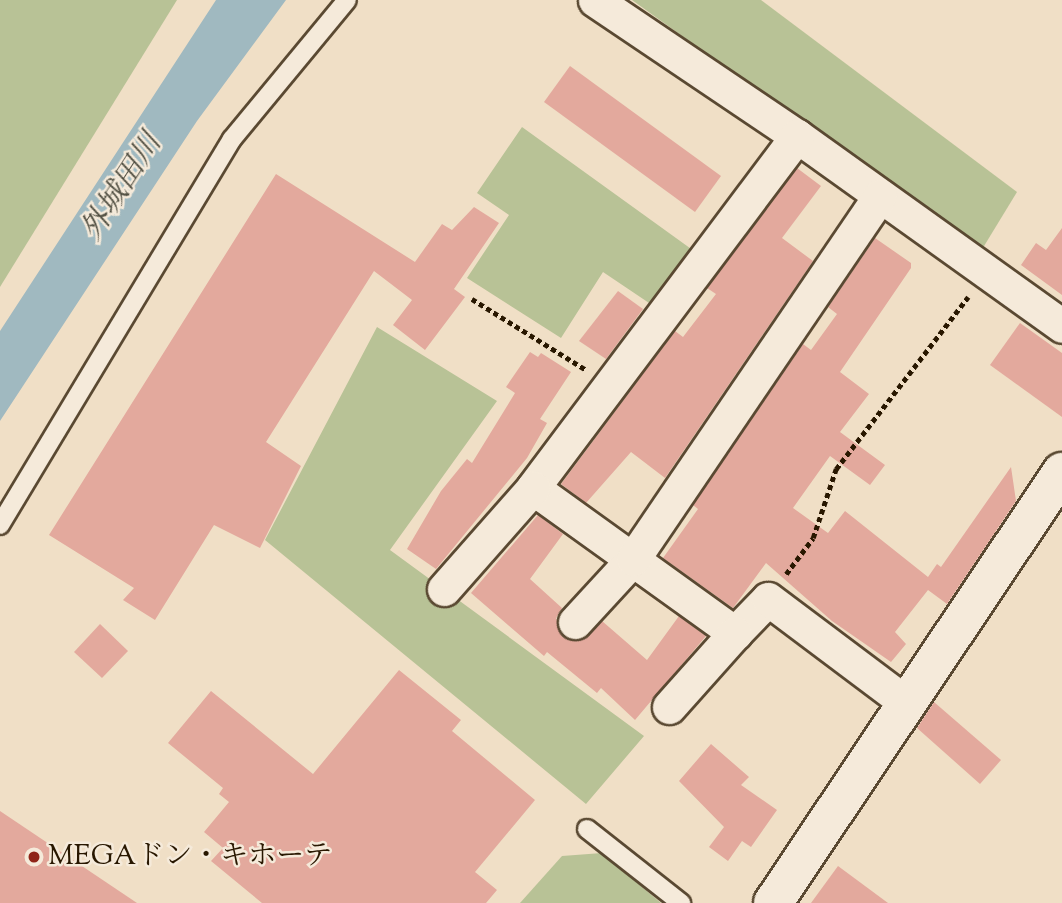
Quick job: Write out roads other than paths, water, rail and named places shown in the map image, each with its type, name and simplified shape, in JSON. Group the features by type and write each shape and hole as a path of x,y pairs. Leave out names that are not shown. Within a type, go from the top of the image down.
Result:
{"street":[{"path":"594,0 797,136 1062,326"},
{"path":"444,589 533,488 613,386 797,136"},
{"path":"575,622 633,559 880,196"},
{"path":"773,903 905,702 1062,472"},
{"path":"533,488 735,633"},
{"path":"668,707 768,599 905,702"}],"lane":[{"path":"0,525 232,139 347,0"},
{"path":"587,830 681,903"}],"water":[{"name":"外城田川","path":"216,0 286,0 197,121 0,421 0,331"}],"place":[{"name":"MEGAドン・キホーテ","path":"34,857"}]}
